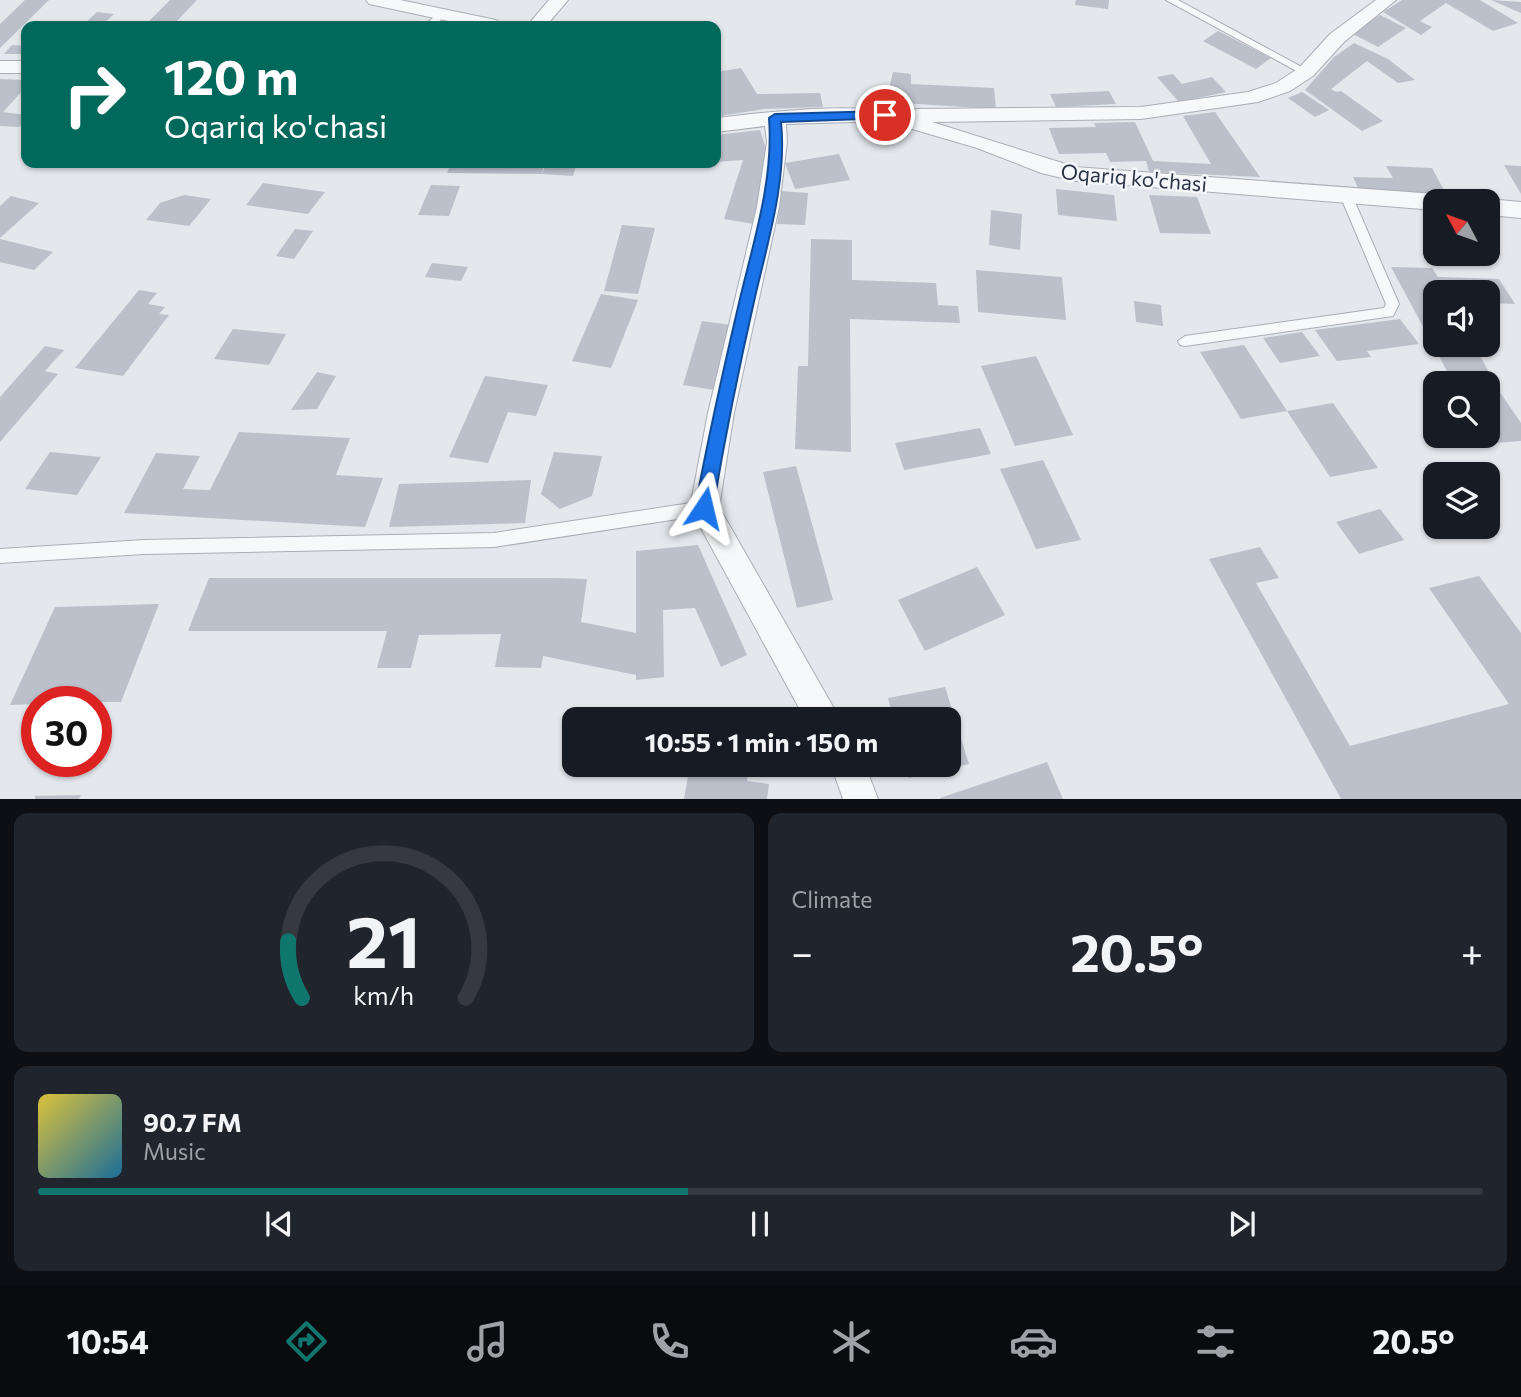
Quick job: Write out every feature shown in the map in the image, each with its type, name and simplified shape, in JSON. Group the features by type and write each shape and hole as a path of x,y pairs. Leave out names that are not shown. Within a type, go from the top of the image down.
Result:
{"street":[{"path":"375,0 435,20"},
{"path":"540,21 559,0"},
{"path":"885,115 1036,116 1141,113 1251,98 1283,87 1306,72 1337,37 1387,0"},
{"path":"0,67 21,67"},
{"name":"Oqariq ko'chasi","path":"721,124 775,118 885,115 984,143 1049,169 1075,174 1423,201"},
{"path":"775,118 777,142 768,207 720,414 704,508 816,707"},
{"path":"1500,207 1521,210"},
{"path":"853,777 861,799"}],"lane":[{"path":"1171,0 1306,72"},
{"path":"1185,341 1388,312 1393,304 1345,193"},
{"path":"0,556 144,547 494,540 704,508"}],"building":[{"path":"25,0 49,0 28,21 21,21 21,27 0,48 0,24"},
{"path":"170,0 197,0 177,21 149,21"},
{"path":"1076,0 1109,0 1108,9 1075,5"},
{"path":"1402,0 1480,0 1518,23 1493,31 1446,3 1420,21 1432,27 1421,35 1383,12"},
{"path":"1491,0 1521,2 1521,13"},
{"path":"97,12 114,14 106,21 87,21"},
{"path":"1380,15 1406,28 1378,47 1351,33"},
{"path":"1218,31 1271,58 1256,69 1203,41"},
{"path":"1354,43 1388,59 1415,80 1398,83 1367,61 1331,89 1341,91 1383,121 1362,131 1305,90 1334,57"},
{"path":"12,45 21,46 21,54 4,54"},
{"path":"741,68 757,94 820,93 823,107 764,109 721,116 721,71"},
{"path":"893,72 911,74 911,84 994,88 996,109 886,102"},
{"path":"1173,74 1182,84 1212,77 1226,92 1179,102 1157,77"},
{"path":"0,79 21,80 21,92 3,112 21,114 21,125 0,126"},
{"path":"1109,91 1116,104 1056,107 1050,94"},
{"path":"1302,92 1329,110 1315,117 1288,98"},
{"path":"1215,112 1260,177 1149,172 1146,161 1110,162 1106,153 1059,154 1049,128 1096,127 1094,123 1135,122 1153,161 1211,164 1183,116"},
{"path":"760,130 768,155 754,224 724,219 743,160 721,162 721,134"},
{"path":"839,154 850,180 795,189 785,163"},
{"path":"1504,165 1521,166 1521,194"},
{"path":"1386,166 1432,168 1443,189 1423,189 1423,193 1359,190 1353,177 1393,178"},
{"path":"449,168 543,168 542,174 447,173"},
{"path":"544,168 575,168 573,176 542,174"},
{"path":"263,183 325,192 308,214 246,205"},
{"path":"431,185 460,186 449,216 418,215"},
{"path":"1056,189 1114,195 1117,221 1058,215"},
{"path":"781,191 808,193 805,225 777,224"},
{"path":"184,195 211,199 189,226 146,220 160,203"},
{"path":"1149,195 1197,197 1211,234 1160,233"},
{"path":"11,196 39,203 0,238 0,206"},
{"path":"991,210 1022,214 1020,250 989,245"},
{"path":"622,225 655,228 638,294 604,291"},
{"path":"295,229 313,231 294,259 276,256"},
{"path":"0,239 53,252 34,270 0,262"},
{"path":"811,239 852,240 852,280 936,283 938,305 958,306 960,323 850,319 851,452 795,449 798,366 808,366"},
{"path":"432,263 468,267 461,281 425,277"},
{"path":"1391,267 1432,268 1438,277 1500,280 1423,280 1423,327"},
{"path":"976,270 1062,277 1066,320 978,312"},
{"path":"1500,281 1515,304 1500,303"},
{"path":"139,290 157,293 148,304 165,307 159,314 169,315 123,376 75,368"},
{"path":"601,294 638,300 611,368 572,361"},
{"path":"1134,301 1161,305 1163,326 1136,322"},
{"path":"1400,319 1419,344 1367,351 1371,357 1337,361 1315,330"},
{"path":"702,321 732,325 714,390 683,385"},
{"path":"233,329 286,334 269,365 214,359"},
{"path":"1302,332 1320,356 1280,363 1263,338"},
{"path":"1244,345 1287,411 1241,419 1200,352"},
{"path":"45,346 64,350 45,371 58,374 0,442 0,397"},
{"path":"1036,356 1073,435 1015,446 981,366"},
{"path":"1439,357 1481,357 1488,371 1447,371"},
{"path":"317,372 336,376 317,409 291,410"},
{"path":"485,376 548,385 536,416 508,412 488,463 449,457"},
{"path":"1500,392 1521,423 1521,441 1500,443"},
{"path":"1333,403 1378,468 1330,477 1287,411"},
{"path":"980,428 991,454 904,470 895,443"},
{"path":"239,432 350,438 336,475 383,478 365,527 124,513 156,453 200,456 183,489 210,490"},
{"path":"50,452 101,457 77,495 25,489"},
{"path":"554,452 602,456 592,496 560,509 541,494"},
{"path":"1043,460 1081,540 1036,549 1000,469"},
{"path":"796,466 833,600 797,608 763,472"},
{"path":"531,480 525,523 389,527 399,484"},
{"path":"1380,509 1404,540 1359,554 1336,522"},
{"path":"698,545 747,655 721,667 695,608 663,610 664,677 636,680 636,675 543,656 541,668 495,667 501,634 419,635 411,668 377,668 387,631 188,631 209,578 554,578 587,579 581,622 636,633 636,551"},
{"path":"1260,547 1279,578 1256,583 1350,746 1509,704 1429,588 1479,576 1521,633 1521,799 1341,799 1209,559"},
{"path":"977,567 1005,615 925,651 898,600"},
{"path":"159,604 121,702 112,702 112,686 21,686 21,705 10,705 55,607"},
{"path":"945,687 951,707 890,707 888,698"},
{"path":"961,738 969,764 961,766"},
{"path":"1047,762 1063,799 940,799 940,798"},
{"path":"688,777 748,777 747,781 769,784 767,799 684,799"},
{"path":"81,795 79,799 35,799 35,796"}],"route":[{"path":"704,508 720,414 768,207 777,142 775,118 885,115"}]}
